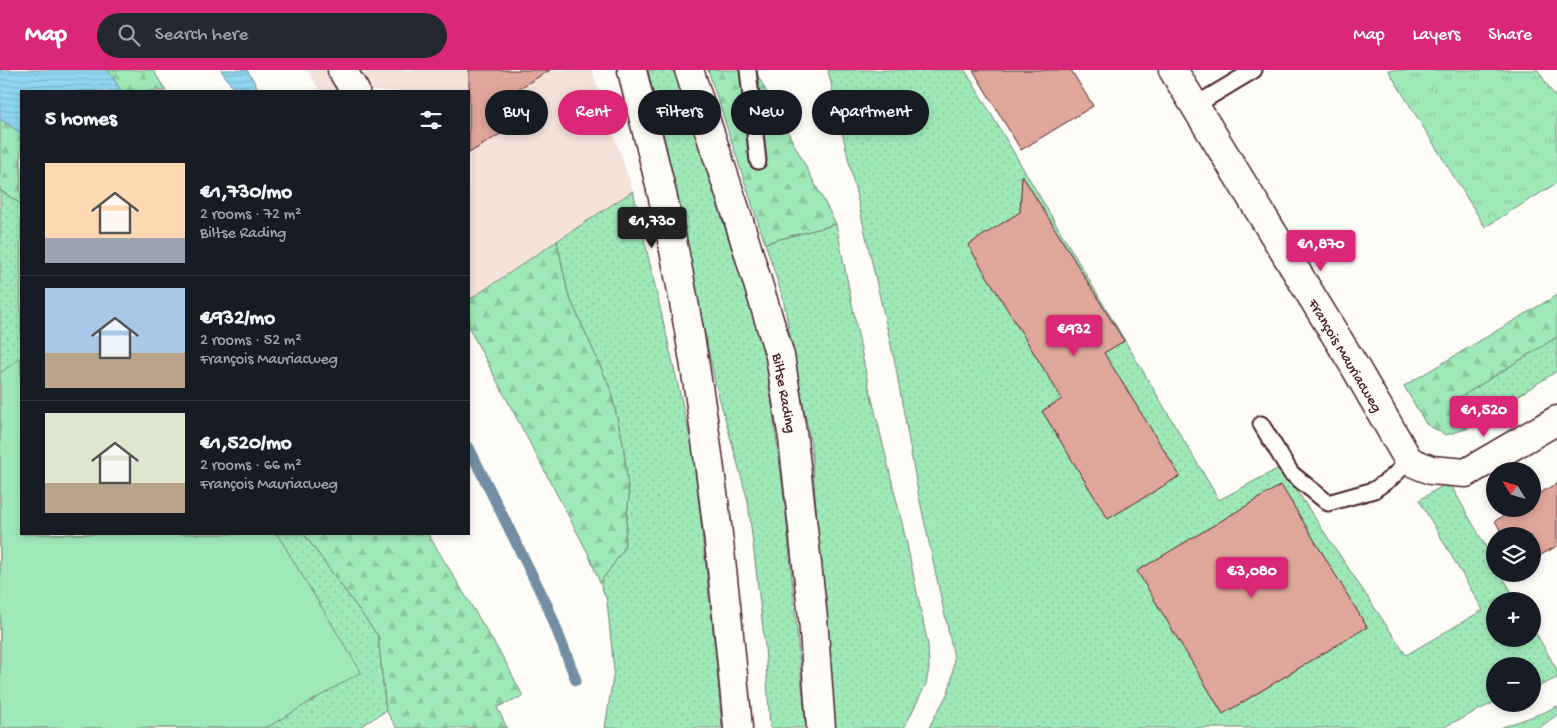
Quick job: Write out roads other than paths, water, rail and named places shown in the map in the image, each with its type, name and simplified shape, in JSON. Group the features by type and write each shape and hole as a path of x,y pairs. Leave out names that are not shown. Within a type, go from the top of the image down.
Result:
{"main road":[{"path":"342,70 354,90"},
{"path":"632,70 672,240 704,423 730,641 738,728"},
{"name":"Biltse Rading","path":"689,70 738,218 780,356 793,439 813,618 821,728"},
{"name":"François Mauriacweg","path":"1173,70 1355,367 1408,461"},
{"path":"1408,461 1431,470 1466,473 1557,420"}],"lane":[{"path":"748,70 758,161"},
{"path":"1194,106 1254,70"},
{"path":"1261,424 1291,472 1328,503 1374,490 1391,478 1408,461"}],"water":[{"path":"0,70 108,70 120,90 20,90 20,132 0,119"},
{"path":"221,70 247,70 259,90 234,90"}],"waterway":[{"path":"470,450 548,607 576,680"}]}
